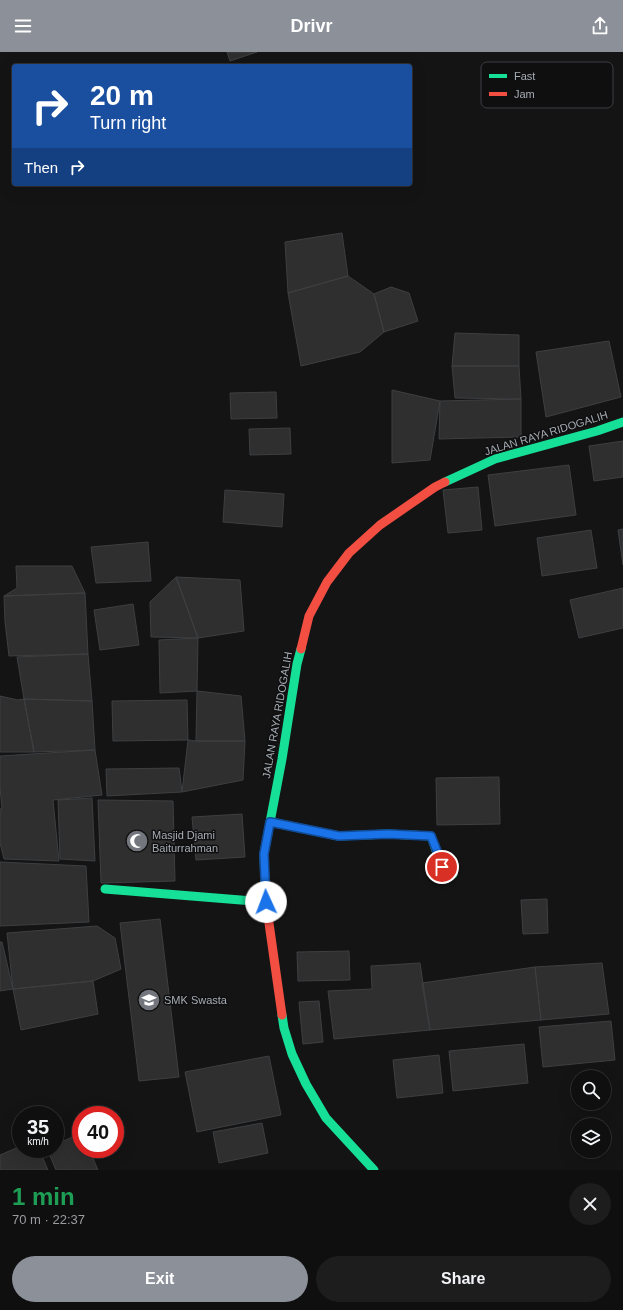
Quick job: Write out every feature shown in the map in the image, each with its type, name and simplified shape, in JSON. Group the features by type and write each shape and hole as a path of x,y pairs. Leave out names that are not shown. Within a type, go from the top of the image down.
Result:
{"street":[{"name":"JALAN RAYA RIDOGALIH","path":"374,1170 326,1118 306,1084 292,1054 284,1028 279,1000 266,902 264,854 282,759 297,664 309,616 328,582 349,553 380,525 435,487 494,458 597,431 623,422"},
{"path":"270,822 339,836 388,834 431,836 442,867 453,874"},
{"path":"105,889 266,902"}],"building":[{"path":"227,52 257,52 230,61"},
{"path":"342,233 348,276 288,293 285,242"},
{"path":"348,276 374,294 384,332 360,352 301,366 288,293"},
{"path":"391,287 409,293 418,321 384,332 374,294"},
{"path":"455,333 519,335 519,366 452,366"},
{"path":"609,341 621,397 546,417 536,352"},
{"path":"452,366 519,366 521,399 455,398"},
{"path":"392,390 440,401 430,460 392,463"},
{"path":"276,392 277,418 231,419 230,393"},
{"path":"521,399 521,437 439,439 440,401"},
{"path":"290,428 291,454 250,455 249,429"},
{"path":"623,441 623,477 594,481 589,446"},
{"path":"569,465 576,515 495,526 488,475"},
{"path":"478,487 482,530 448,533 443,490"},
{"path":"225,490 284,494 282,527 223,522"},
{"path":"623,529 623,565 618,530"},
{"path":"591,530 597,568 542,576 537,538"},
{"path":"148,542 151,581 96,583 91,547"},
{"path":"16,566 72,566 85,593 4,596 17,588"},
{"path":"176,577 198,638 151,637 150,602"},
{"path":"176,577 240,580 244,631 198,638"},
{"path":"623,588 623,628 579,638 570,600"},
{"path":"85,593 88,654 9,656 4,596"},
{"path":"133,604 139,645 100,650 94,610"},
{"path":"198,638 197,691 160,693 159,640"},
{"path":"88,654 92,701 24,699 17,657"},
{"path":"197,691 241,696 245,741 196,741"},
{"path":"0,696 18,700 24,699 34,752 0,752"},
{"path":"24,699 92,701 95,750 34,752"},
{"path":"187,700 188,740 113,741 112,701"},
{"path":"188,740 245,741 243,780 182,792"},
{"path":"95,750 102,795 53,800 59,861 4,859 0,843 0,809 2,809 0,756"},
{"path":"179,768 182,792 107,796 106,769"},
{"path":"499,777 500,824 437,825 436,778"},
{"path":"92,798 95,861 60,859 58,800"},
{"name":"Masjid Djami Baiturrahman","path":"98,800 173,801 175,881 101,883"},
{"path":"242,814 245,857 196,860 192,817"},
{"path":"0,862 86,866 89,922 0,926"},
{"path":"547,899 548,933 523,934 521,900"},
{"name":"SMK Swasta","path":"160,919 179,1077 139,1081 120,923"},
{"path":"97,926 115,938 121,969 93,981 13,989 7,933"},
{"path":"0,942 2,942 13,989 0,991"},
{"path":"349,951 350,980 298,981 297,952"},
{"path":"420,963 430,1030 334,1039 328,991 372,989 371,966"},
{"path":"602,963 609,1014 541,1020 535,967"},
{"path":"535,967 541,1020 430,1030 422,983"},
{"path":"93,981 98,1014 21,1030 13,989"},
{"path":"319,1001 323,1042 303,1044 299,1002"},
{"path":"611,1021 615,1060 543,1067 539,1027"},
{"path":"524,1044 528,1083 453,1091 449,1051"},
{"path":"439,1055 443,1093 397,1098 393,1060"},
{"path":"269,1056 281,1115 197,1132 185,1072"},
{"path":"262,1123 268,1153 219,1163 213,1132"},
{"path":"72,1137 72,1158 93,1158 98,1170 56,1170 51,1158 64,1158 64,1141"},
{"path":"12,1150 12,1158 43,1158 48,1170 0,1170 0,1155"}],"traffic: fast":[{"path":"445,482 495,459 597,431 623,422"},
{"path":"265,889 264,854 282,759 297,664 301,649"},
{"path":"270,822 339,836 388,834 431,836 442,867 453,874"},
{"path":"105,889 266,902"},
{"path":"282,1015 284,1028 292,1054 306,1084 326,1118 374,1170"}],"traffic: jam":[{"path":"301,649 309,616 327,582 349,553 380,525 435,487 445,482"},
{"path":"265,889 282,1015"}],"place":[{"name":"Masjid Djami Baiturrahman","path":"137,841"},
{"name":"SMK Swasta","path":"149,1000"}],"route":[{"path":"266,902 264,854 270,822 339,836 388,834 431,836 442,867"}]}
